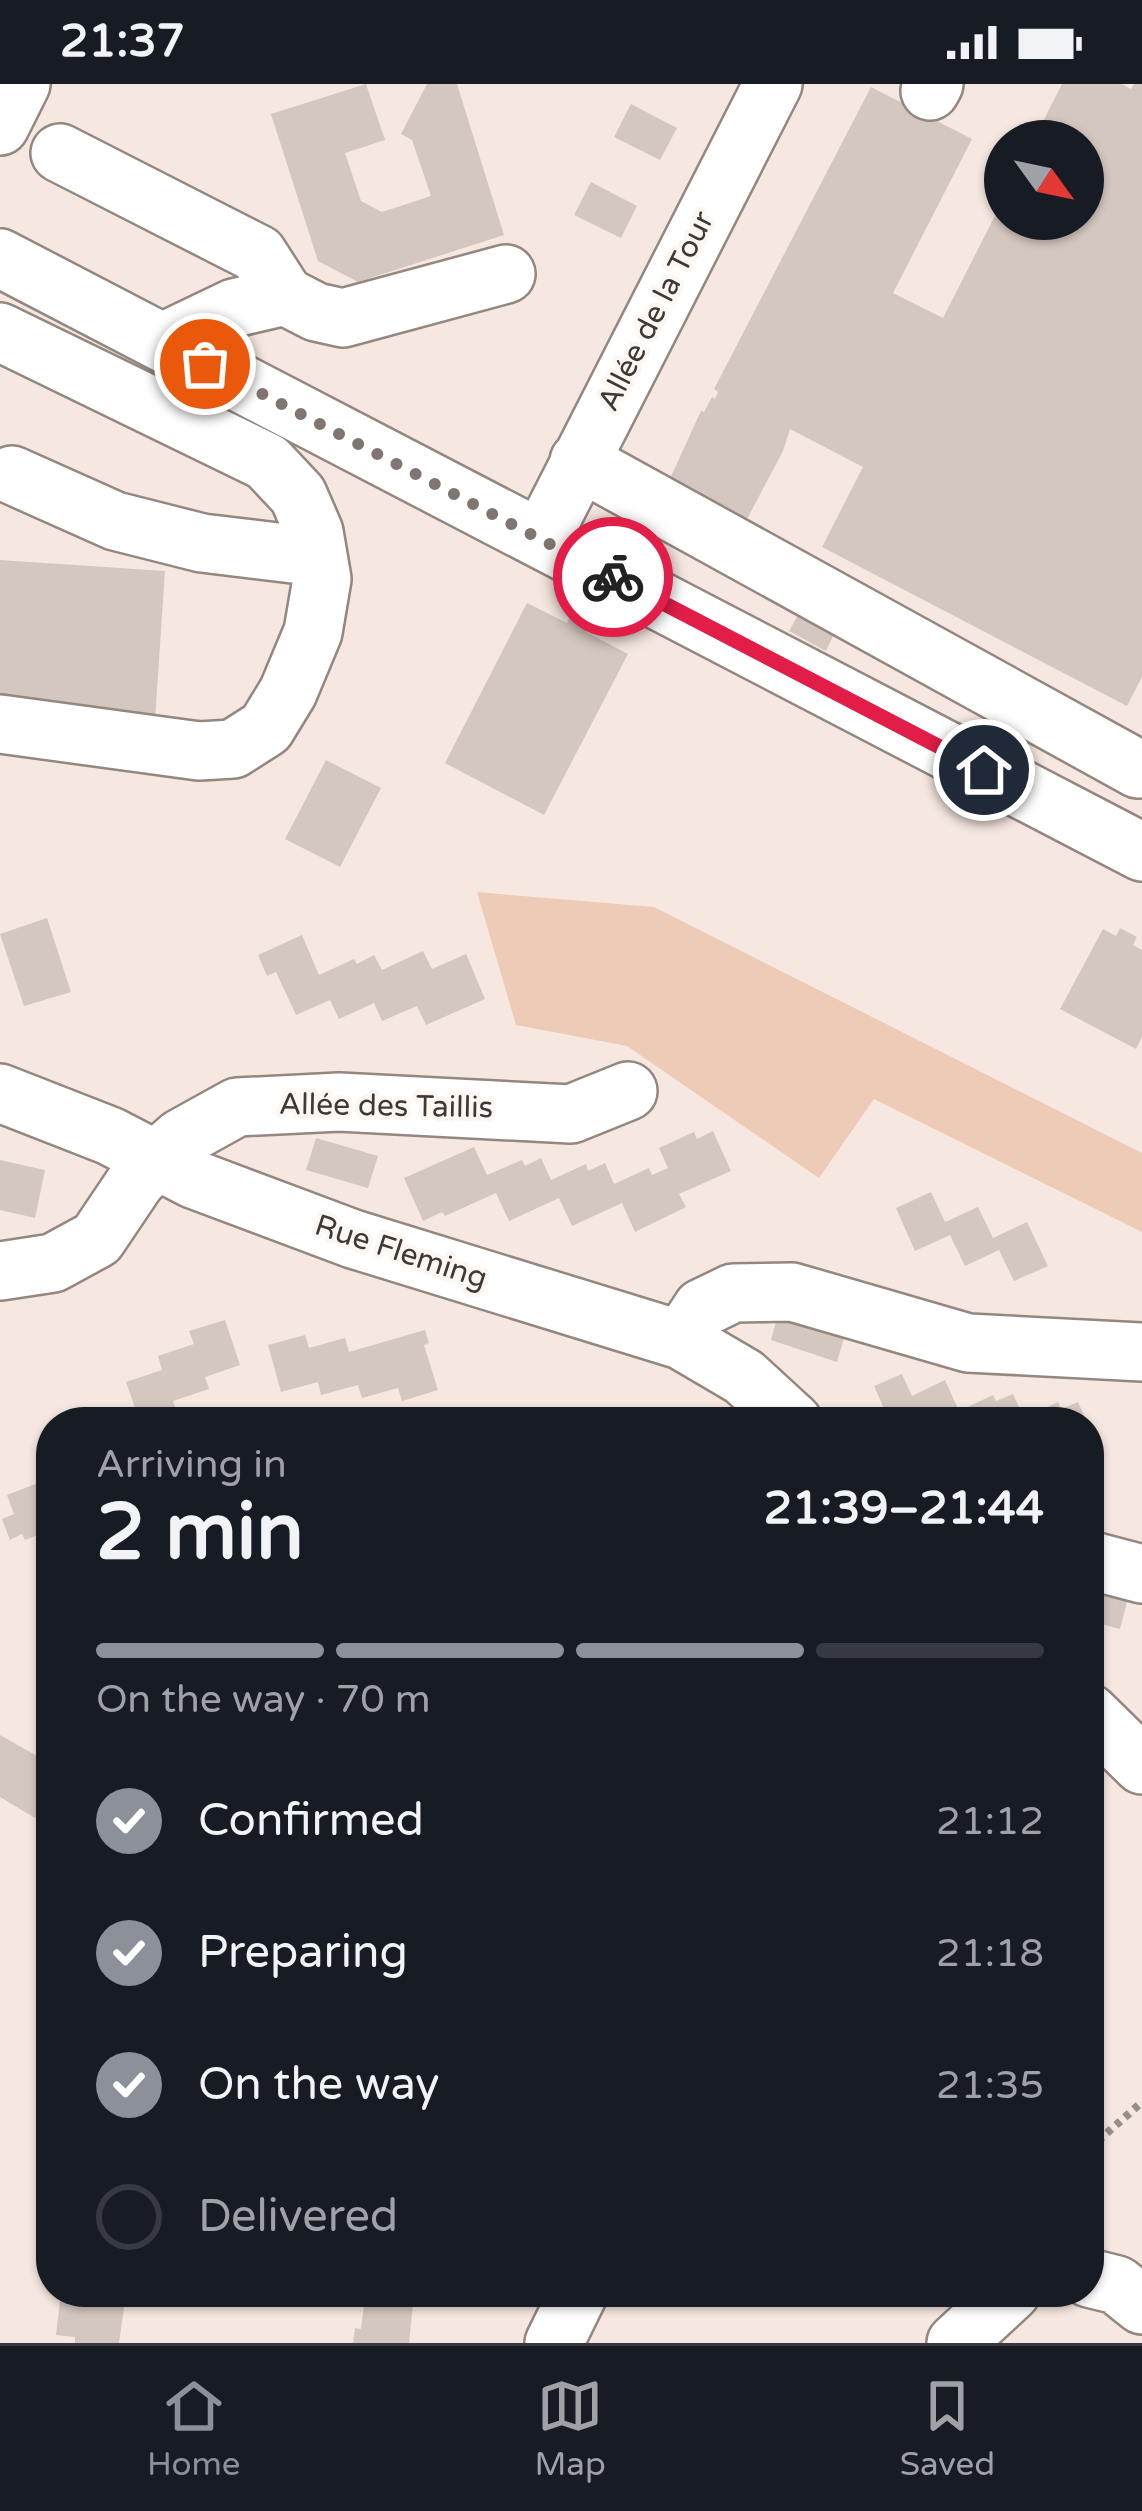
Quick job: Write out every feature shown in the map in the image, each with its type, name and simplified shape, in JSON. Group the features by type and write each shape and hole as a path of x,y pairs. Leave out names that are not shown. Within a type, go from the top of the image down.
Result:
{"street":[{"path":"0,126 21,84"},
{"name":"Allée de la Tour","path":"541,539 773,84"},
{"path":"60,153 258,254 285,296 316,312 343,318 506,274"},
{"path":"0,258 1123,842 1140,765 580,461"},
{"path":"163,342 234,308 285,296"},
{"path":"0,332 267,462 298,495 314,532 322,579 313,632 288,692 266,728 233,749 199,751 0,724"},
{"path":"12,476 115,520 202,543 318,557"},
{"name":"Allée des Taillis","path":"0,1271 52,1263 97,1239 156,1160 181,1138 237,1107 339,1102 571,1114 628,1091"},
{"name":"Rue Fleming","path":"0,1093 110,1136 193,1179 353,1240 681,1340 744,1377 777,1407"},
{"path":"681,1340 702,1308 734,1293 792,1292 968,1343 1142,1352"},
{"path":"1104,1564 1142,1574"},
{"path":"1104,1728 1142,1766"},
{"path":"1104,2282 1117,2285 1142,2305"},
{"path":"554,2343 572,2307"},
{"path":"956,2343 995,2307"}],"path":[{"path":"1104,2136 1142,2102"}],"shaded area":[{"path":"477,892 654,907 1142,1153 1142,1232 874,1099 819,1178 627,1046 516,1025"}],"building":[{"path":"366,84 385,140 345,153 361,201 382,212 431,196 412,140 401,134 427,84 457,84 504,235 358,282 318,261 271,114"},
{"path":"1062,84 1122,84 1131,89 1142,84 1142,677 1127,706 822,547 863,467 790,429 745,523 668,483 871,87 972,139 893,293 943,318 984,237 1104,240 1104,120 1044,120"},
{"path":"631,104 677,128 660,160 614,137"},
{"path":"591,182 637,206 621,238 574,215"},
{"path":"0,560 165,571 155,720 0,708"},
{"path":"527,603 567,623 570,617 589,626 586,632 628,654 544,815 445,763"},
{"path":"798,615 834,634 826,651 789,631"},
{"path":"326,760 381,788 340,867 285,839"},
{"path":"47,918 71,992 24,1006 0,934"},
{"path":"1120,928 1137,937 1133,945 1142,950 1142,1037 1136,1049 1060,1009 1103,929 1116,936"},
{"path":"302,935 319,975 374,955 382,970 423,951 432,969 466,954 485,999 426,1025 417,1006 382,1021 374,1003 339,1019 330,1000 296,1015 276,972 267,976 258,955"},
{"path":"713,1131 731,1171 679,1194 686,1207 635,1232 622,1203 572,1226 559,1198 509,1221 496,1193 423,1221 404,1178 474,1147 487,1175 522,1160 525,1166 541,1158 551,1180 586,1164 588,1171 605,1163 614,1184 649,1168 652,1175 668,1168 659,1148 694,1132 697,1139"},
{"path":"316,1138 378,1156 368,1188 306,1170"},
{"path":"0,1160 45,1170 35,1218 0,1210"},
{"path":"931,1192 945,1222 978,1207 993,1238 1027,1222 1048,1266 1014,1281 999,1250 965,1266 950,1235 915,1251 896,1208"},
{"path":"799,1317 846,1331 837,1362 771,1340 777,1318 797,1323"},
{"path":"225,1320 240,1365 205,1377 209,1389 173,1401 175,1407 135,1407 126,1382 162,1370 158,1356 194,1344 189,1331"},
{"path":"425,1330 429,1343 424,1345 438,1390 402,1401 398,1388 362,1398 358,1385 321,1395 318,1382 281,1392 268,1345 305,1335 309,1348 345,1338 349,1352"},
{"path":"902,1374 912,1396 945,1380 957,1407 883,1407 874,1386"},
{"path":"1013,1394 1019,1407 968,1407 993,1395 996,1401"},
{"path":"36,1484 36,1536 25,1540 22,1534 10,1540 2,1519 14,1514 7,1495"},
{"path":"1104,1592 1128,1598 1120,1629 1104,1625"},
{"path":"0,1735 36,1755 36,1816 0,1797"},
{"path":"59,2307 124,2307 119,2343 75,2343 75,2337 56,2335"},
{"path":"364,2307 413,2307 409,2343 353,2343 355,2328 361,2329"}],"way so far":[{"path":"205,364 613,577"}],"route":[{"path":"613,577 984,770"}]}
